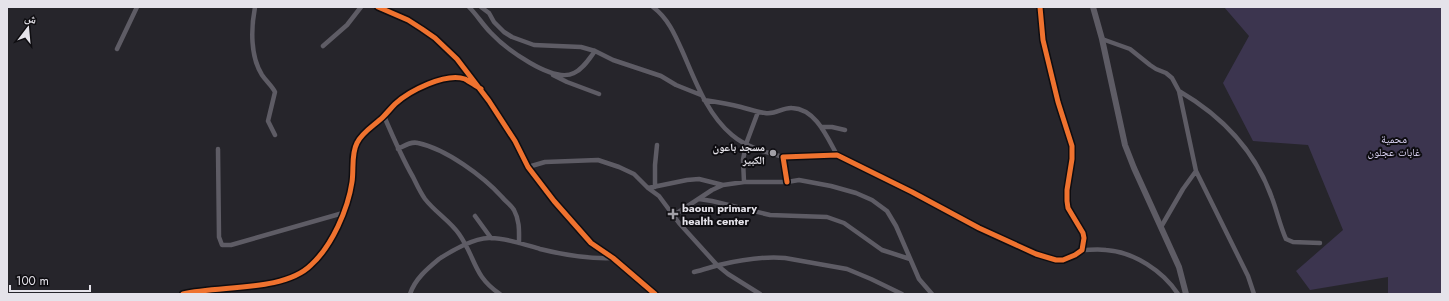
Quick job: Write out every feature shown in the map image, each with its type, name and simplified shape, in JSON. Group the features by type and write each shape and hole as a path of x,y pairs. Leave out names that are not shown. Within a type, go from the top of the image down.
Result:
{"street":[{"path":"117,49 137,7"},
{"path":"255,7 252,34 254,51 261,74 275,92 268,121 275,135"},
{"path":"323,46 347,25 362,7"},
{"path":"378,7 408,20 435,38 457,59 481,89 515,141 528,167 554,202 591,243 613,258 655,294"},
{"path":"469,7 503,46 529,63 567,82 599,94"},
{"path":"481,7 489,13 494,22 504,32 512,37 534,45 566,45 595,51 619,62 661,76 676,85 701,95"},
{"path":"653,7 663,15 673,29 704,100 724,127 733,136 746,144 783,157 837,155 912,192 979,228 1036,254 1056,260 1063,260 1082,250 1106,250 1135,257 1169,281 1178,294"},
{"path":"1040,7 1042,40 1058,102 1072,146 1067,201 1068,208 1083,233 1084,243 1082,250"},
{"path":"1093,7 1102,39 1125,144 1134,168 1179,267 1186,294"},
{"path":"1102,39 1124,46 1135,52 1150,65 1170,75 1179,91 1196,171 1248,276 1254,294"},
{"path":"548,72 564,75 574,73 580,69 595,51"},
{"path":"183,294 282,281 292,278 307,269 319,257 329,242 343,213 352,182 354,156 357,143 360,138 396,104 428,84 449,78 464,79 481,89"},
{"path":"1179,91 1191,98 1224,123 1253,159 1272,198 1286,239 1293,242 1320,243"},
{"path":"704,100 772,114 793,108 808,113 821,127 837,155"},
{"path":"744,182 743,160 746,144 758,112"},
{"path":"384,116 398,149 424,198 433,209 458,233 466,245 480,276 500,294"},
{"path":"821,127 832,127 845,130"},
{"path":"398,149 410,143 418,143 444,153 475,173 495,189 511,206 518,222 519,243"},
{"path":"655,187 657,145"},
{"path":"218,149 219,237 222,245 231,245 306,222 343,213"},
{"path":"783,157 787,182"},
{"path":"528,167 545,162 598,160 634,174 648,188 659,196 679,223 717,265 728,274 760,294"},
{"path":"1161,228 1183,189 1196,171"},
{"path":"648,188 699,179 723,185"},
{"path":"674,215 723,185 744,182 787,182 799,180 825,184 856,193 882,206 892,218 919,279 932,294"},
{"path":"699,199 770,215 831,218 844,223 882,250 910,259"},
{"path":"475,216 491,238"},
{"path":"410,294 419,278 432,264 466,245 482,239 491,238 519,243 578,257 613,258"},
{"path":"694,272 717,265 764,258 776,257 795,259 847,269 871,279 896,293 902,294"}],"green space":[{"name":"محمية غابات عجلون","path":"1224,7 1442,7 1442,294 1388,294 1388,277 1310,290 1296,271 1343,230 1308,145 1253,141 1223,83 1249,36"}],"cycle path":[{"path":"378,7 408,20 422,29 435,38 457,59 489,101 515,141 528,167 554,201 591,243 613,258 655,294"},
{"path":"787,182 783,157 837,155 912,192 979,228 1036,254 1056,260 1063,260 1075,255 1082,250 1084,238 1083,233 1068,208 1067,201 1072,146 1058,102 1043,40 1040,7"},
{"path":"183,294 198,291 268,284 285,280 299,274 319,257 326,248 338,226 350,193 355,147 365,132 380,120 401,99 438,80 448,78 465,79 481,89"}],"place":[{"name":"مسجد باعون الكبير","path":"773,153"},
{"name":"baoun primary health center","path":"673,214"}]}
